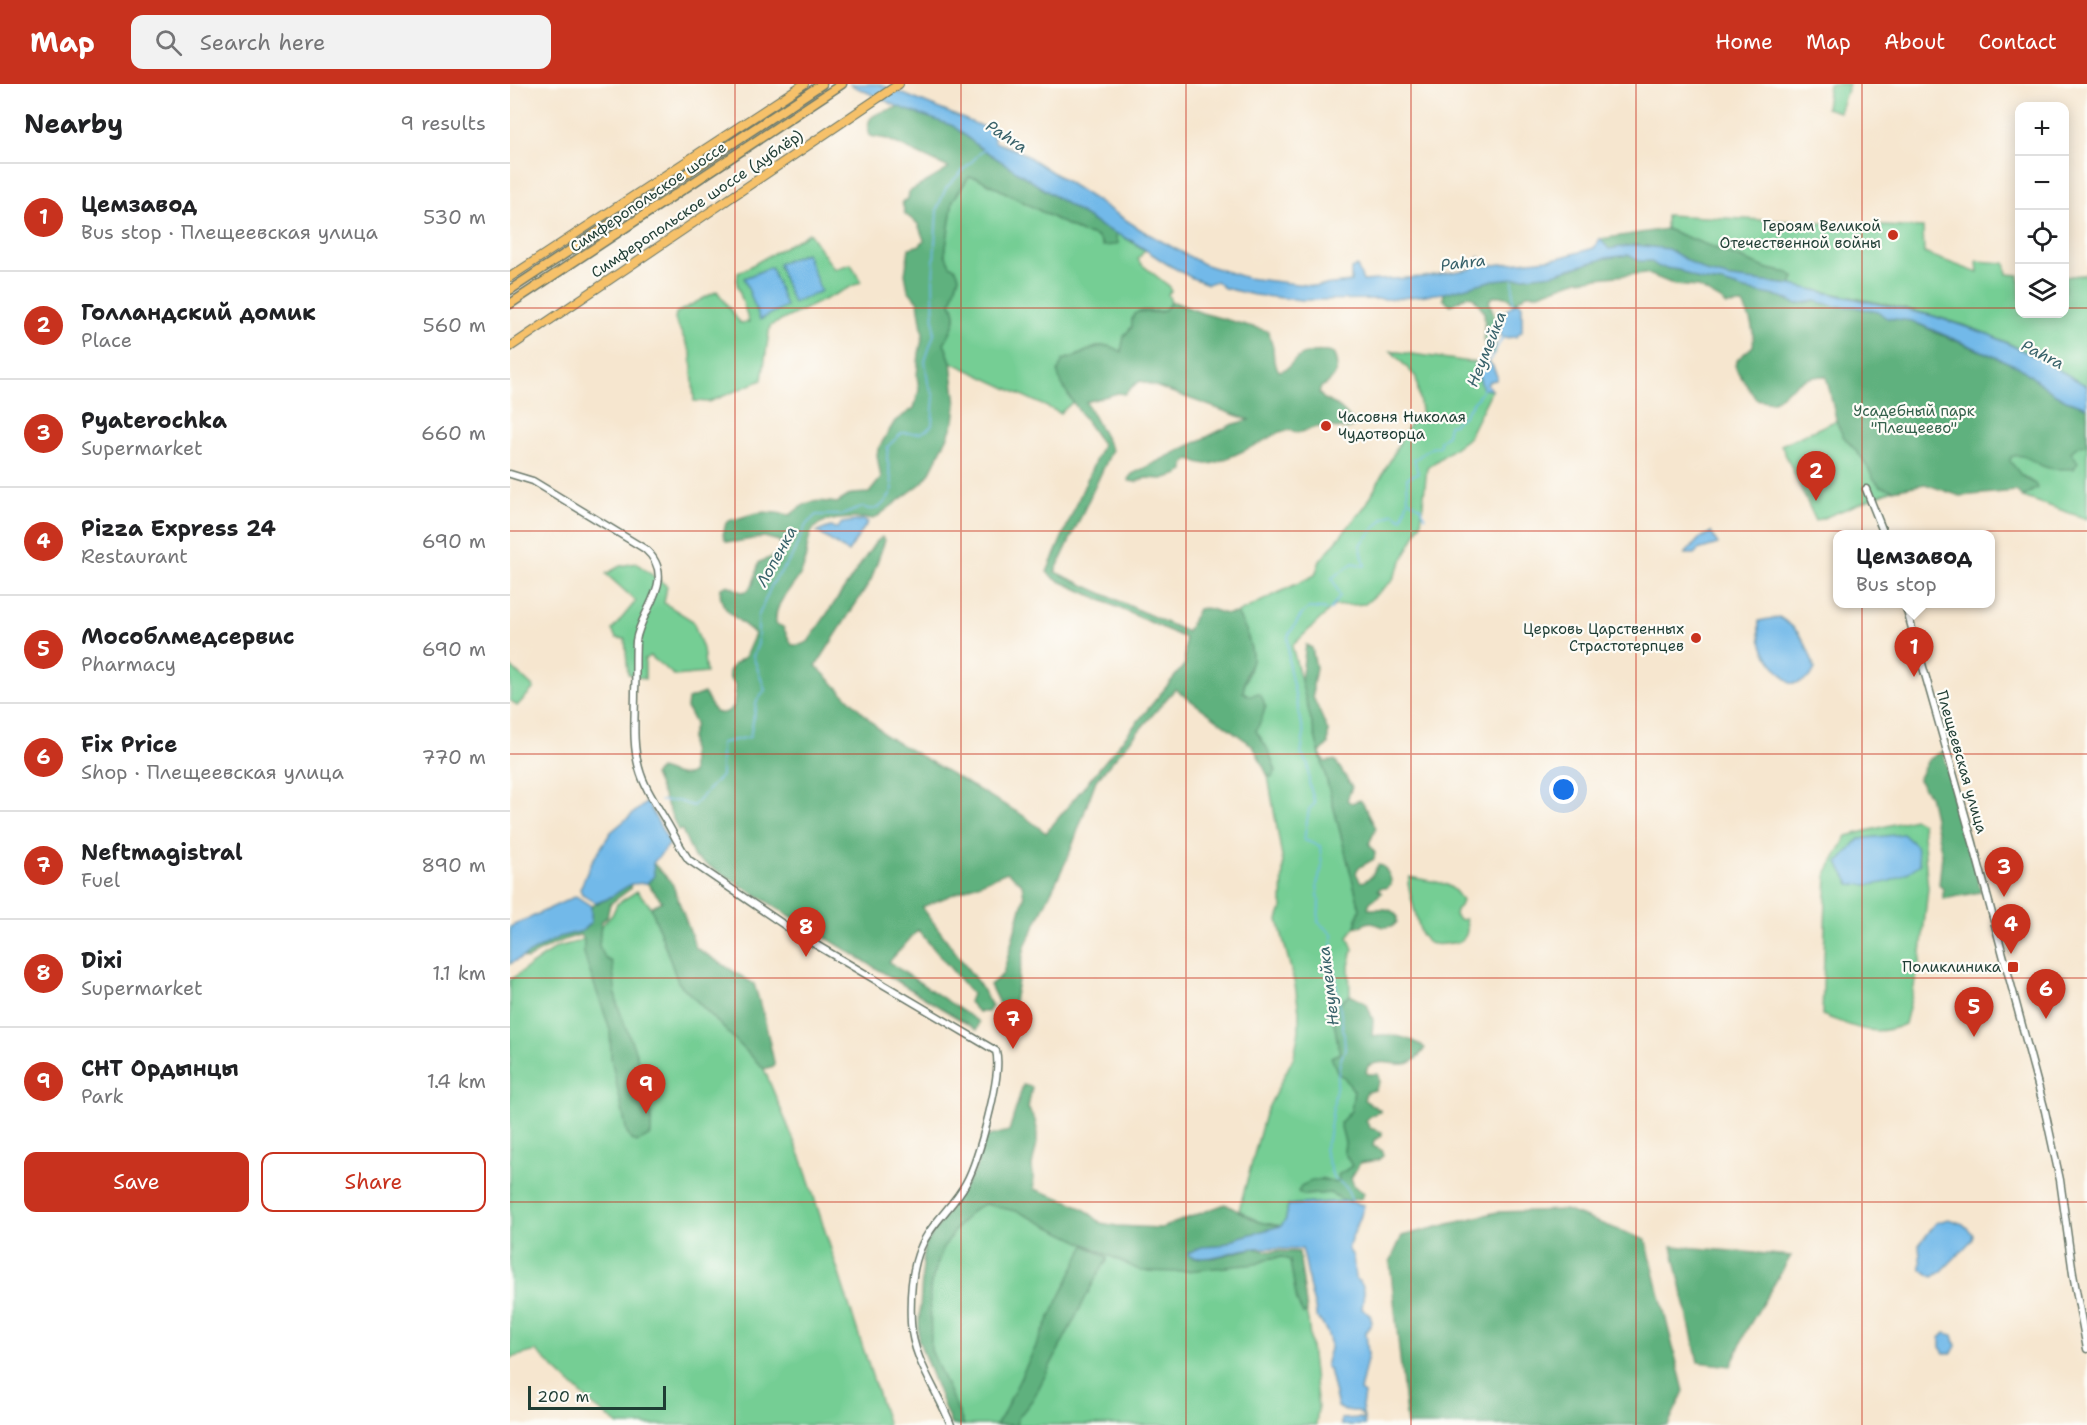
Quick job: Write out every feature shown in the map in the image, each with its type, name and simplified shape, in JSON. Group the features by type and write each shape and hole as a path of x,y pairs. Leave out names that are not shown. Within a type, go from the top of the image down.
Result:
{"highway":[{"name":"Симферопольское шоссе","path":"510,290 822,84"},
{"name":"Симферопольское шоссе","path":"510,304 842,84"}],"main road":[{"path":"510,277 804,84"},
{"name":"Симферопольское шоссе (дублёр)","path":"510,347 899,84"}],"street":[{"path":"510,474 533,481 652,555 658,575 655,598 641,623 636,641 634,743 639,771 679,847 689,860 796,933 996,1051 998,1058 996,1077 987,1118 972,1167 957,1197 927,1234 914,1272 913,1341 951,1425"},
{"path":"1866,489 1882,530"},
{"name":"Плещеевская улица","path":"1906,608 2045,1111 2060,1180 2073,1274 2087,1348"}],"green space":[{"path":"1829,84 1849,84 1839,112 1826,108"},
{"path":"899,107 953,126 979,147 1102,227 1114,231 1118,243 1103,246 1095,236 1082,233 978,178 969,177 953,200 945,254 959,276 951,303 955,319 944,343 951,362 956,405 954,421 948,436 922,483 874,519 830,520 814,528 809,539 802,571 781,602 776,616 776,624 783,627 792,645 808,642 875,543 882,537 885,540 871,580 816,666 886,736 1024,816 1046,833 1185,664 1185,638 1055,579 1047,572 1102,445 1060,379 1058,371 1063,360 1105,346 1116,348 1121,352 1124,336 1132,327 1132,320 1137,312 1156,313 1163,311 1171,302 1174,302 1202,313 1268,331 1274,362 1279,371 1308,353 1333,353 1336,363 1335,373 1330,381 1321,387 1319,393 1356,423 1349,429 1322,426 1299,432 1290,430 1279,432 1213,463 1207,464 1189,459 1184,464 1184,470 1179,474 1162,479 1146,478 1136,482 1128,479 1132,474 1231,425 1249,420 1141,381 1124,394 1118,393 1086,402 1112,450 1055,572 1187,632 1198,609 1208,608 1225,614 1237,613 1246,630 1252,653 1243,692 1250,696 1258,693 1264,702 1263,716 1256,731 1267,748 1276,771 1272,777 1268,776 1253,746 1175,689 1096,780 1069,855 1025,946 1012,1011 1005,1016 990,985 1003,974 1024,897 1022,884 1007,872 922,907 979,984 992,1006 988,1012 978,1012 969,1002 972,994 918,930 889,962 979,1022 977,1030 694,857 682,830 678,830 654,775 660,769 680,775 692,773 691,737 695,724 687,708 688,699 704,693 715,712 718,713 726,712 734,706 736,685 730,679 729,672 734,664 745,657 755,634 726,609 720,596 721,588 728,585 741,592 747,591 753,584 759,562 783,550 779,541 764,537 735,542 726,541 723,535 726,523 762,512 790,515 812,502 837,503 851,494 869,493 881,478 878,449 895,421 914,408 919,390 917,376 923,335 918,302 908,290 905,274 909,248 920,245 924,240 918,224 905,214 902,202 908,199 909,192 949,168 887,139 870,136 868,128 871,118 880,112"},
{"path":"969,176 978,178 1082,233 1095,235 1101,241 1118,243 1114,231 1145,250 1138,259 1140,263 1170,287 1171,291 1168,294 1171,302 1164,311 1142,311 1132,318 1132,326 1127,333 1121,353 1114,348 1101,346 1066,359 1070,398 1074,401 1060,413 951,362 944,343 955,319 951,303 959,276 945,254 953,200"},
{"path":"1666,215 1923,228 1924,253 1978,273 1977,261 2005,263 2007,274 2015,275 2015,318 2069,318 2069,276 2087,274 2087,386 2015,346 1966,326 1892,306 1791,285 1794,277 1789,273 1768,269 1666,229"},
{"path":"1666,229 1768,269 1789,273 1794,277 1791,285 1731,278 1707,272 1668,249 1636,245 1608,249 1600,239"},
{"path":"809,233 834,269 851,264 861,282 770,326 762,380 709,402 694,401 691,353 675,320 676,313 717,291 740,323 749,322 737,284 738,273"},
{"path":"1628,255 1639,261 1650,261 1659,267 1679,270 1699,280 1723,283 1782,297 1796,304 1816,301 1878,312 1887,318 1912,321 2019,367 2052,392 2066,400 2087,407 2087,445 2078,446 2071,452 2078,462 2074,469 2049,468 2026,457 2011,457 2010,461 2021,475 2035,484 2037,488 2023,497 2016,491 1960,496 1925,484 1893,490 1880,486 1862,458 1843,436 1837,423 1826,376 1802,381 1772,402 1756,399 1735,365 1738,359 1753,346 1751,324 1743,304 1726,305 1698,287 1675,285 1646,273 1578,280 1539,294 1527,294 1515,302 1511,302 1509,298 1496,296 1489,301 1496,321 1495,352 1492,354 1484,341 1484,313 1473,297 1467,296 1451,305 1443,299 1444,293 1494,280 1553,274 1606,258"},
{"path":"1391,351 1478,363 1475,367 1477,377 1492,390 1468,438 1427,468 1421,523 1392,581 1365,604 1334,606 1292,646 1360,909 1355,926 1348,937 1353,949 1349,966 1350,995 1339,1003 1331,1014 1340,1053 1332,1057 1354,1091 1351,1111 1340,1123 1345,1142 1344,1152 1352,1166 1336,1183 1322,1178 1304,1195 1330,1193 1346,1201 1288,1205 1286,1219 1281,1226 1259,1222 1239,1210 1265,1114 1294,1056 1299,1031 1299,1011 1295,985 1278,920 1282,908 1283,863 1268,776 1272,777 1267,748 1256,731 1266,706 1243,692 1252,662 1252,653 1237,613 1315,575 1320,561 1366,505 1414,416 1422,417 1416,377"},
{"name":"Усадебный парк \"Плещеево\"","path":"2087,414 2087,519 2023,497 2030,492 1920,479 1816,521 1781,445 1846,416"},
{"path":"636,563 667,586 664,603 693,621 703,649 706,673 675,676 650,656 645,659 645,679 628,674 625,639 616,638 612,630 636,601 606,574 620,566"},
{"path":"1306,645 1312,648 1316,668 1313,697 1328,731 1328,744 1320,753 1325,762 1335,760 1352,787 1347,800 1351,803 1360,800 1376,828 1369,844 1375,853 1374,859 1358,868 1356,873 1363,882 1371,877 1378,865 1383,866 1388,872 1391,884 1378,890 1382,893 1370,902 1368,907 1388,909 1394,913 1397,916 1397,922 1393,926 1384,927 1369,922 1355,926 1360,909 1301,681"},
{"path":"510,666 534,688 517,706 510,700"},
{"path":"1943,751 1981,892 1943,899 1943,889 1939,885 1942,854 1929,795 1918,780 1928,760"},
{"path":"1914,819 1922,823 1928,888 1920,962 1905,1024 1873,1031 1853,1027 1822,1015 1827,872 1847,836"},
{"path":"653,863 672,883 696,948 754,984 764,1017 774,1066 764,1069 678,982 651,907 662,901 647,883 654,876"},
{"path":"1410,877 1446,885 1457,894 1462,901 1455,915 1459,920 1465,919 1467,928 1466,936 1461,941 1442,944 1427,942 1421,934 1411,897 1408,883"},
{"path":"631,883 630,889 610,904 607,917 601,922 599,946 606,959 612,962 617,1004 637,1056 651,1116 651,1135 638,1142 631,1140 627,1133 611,1058 610,1029 587,964 584,940 580,935 559,942 527,959 522,957 559,937 582,931 591,922 591,906 607,899"},
{"path":"637,891 651,907 678,982 764,1069 802,1160 888,1425 619,1425 595,1407 536,1351 510,1358 510,980 557,947 577,942 601,926 612,915 617,904"},
{"path":"1350,995 1367,1004 1373,1020 1372,1036 1400,1037 1425,1048 1418,1057 1405,1064 1385,1062 1368,1066 1366,1072 1378,1074 1379,1082 1375,1090 1366,1092 1364,1100 1380,1112 1369,1116 1366,1121 1370,1128 1382,1132 1382,1136 1374,1140 1373,1146 1383,1151 1383,1156 1378,1160 1360,1163 1351,1178 1354,1186 1364,1193 1362,1198 1346,1201 1330,1193 1304,1195 1298,1192 1301,1186 1314,1180 1336,1183 1339,1181 1338,1175 1352,1166 1344,1152 1345,1142 1340,1123 1351,1111 1354,1091 1344,1077 1338,1074 1331,1057 1340,1053 1331,1013"},
{"path":"1023,1085 1032,1087 1028,1108 1037,1129 1037,1143 1032,1166 1034,1189 1071,1202 1087,1211 1101,1223 1117,1226 1161,1228 1225,1204 1259,1222 1281,1226 1240,1237 1219,1246 1202,1247 1193,1258 1213,1258 1254,1248 1266,1251 1299,1252 1307,1312 1303,1314 1297,1302 1290,1261 1283,1257 1271,1258 1256,1264 1176,1272 1141,1271 1019,1212 985,1204 974,1209 955,1230 942,1250 930,1287 931,1350 964,1425 951,1425 918,1339 924,1247 975,1171 985,1137 1009,1131"},
{"path":"982,1200 1233,1259 1294,1257 1308,1320 1318,1408 1316,1425 963,1425 926,1341 933,1257 965,1208"},
{"path":"1565,1210 1646,1240 1684,1391 1668,1425 1407,1425 1390,1262 1402,1236 1497,1212"},
{"path":"1085,1245 1107,1257 1107,1261 1100,1270 1033,1399 1018,1418 1016,1425 996,1425 1002,1416"},
{"path":"1672,1246 1791,1256 1747,1329 1731,1366 1698,1362"}],"water":[{"path":"849,84 879,84 991,130 995,142 1021,152 1143,231 1203,264 1247,278 1314,286 1351,282 1351,269 1357,266 1363,281 1423,277 1471,269 1479,257 1484,266 1558,258 1594,248 1600,239 1609,249 1636,245 1668,249 1707,272 1731,278 1791,285 1933,316 1990,335 2040,359 2087,386 2087,407 2066,400 2052,392 2019,367 1912,321 1887,318 1878,312 1816,301 1796,304 1782,297 1723,283 1699,280 1679,270 1659,267 1650,261 1639,261 1628,255 1606,258 1553,274 1494,280 1444,293 1393,299 1302,300 1254,295 1224,288 1216,281 1208,284 1192,278 1132,241 1102,227 979,147 953,126 899,107"},
{"path":"806,253 821,291 793,303 778,264"},
{"path":"771,267 786,306 760,320 744,278"},
{"path":"1519,302 1522,306 1522,331 1516,337 1503,338 1499,328 1502,317 1509,308"},
{"path":"1487,361 1492,365 1497,376 1496,380 1487,384 1492,390 1483,389 1479,377 1474,375 1478,363"},
{"path":"863,520 868,522 848,552 817,532 830,527 837,528 842,523"},
{"path":"1711,532 1718,544 1698,550 1694,554 1685,554 1699,539"},
{"path":"1779,617 1798,633 1812,660 1815,669 1811,676 1801,682 1790,683 1772,663 1763,648 1759,621"},
{"path":"647,802 670,844 653,863 654,876 647,883 631,884 596,903 582,894 580,889 591,863 611,832"},
{"path":"1903,834 1916,846 1920,864 1887,882 1870,885 1850,884 1838,863 1859,839"},
{"path":"576,896 591,906 591,922 582,931 559,937 510,964 510,927"},
{"path":"1346,1201 1364,1205 1348,1249 1353,1256 1355,1278 1364,1288 1362,1309 1370,1315 1372,1322 1366,1333 1368,1355 1360,1391 1364,1394 1362,1407 1365,1425 1341,1425 1341,1419 1360,1418 1362,1420 1363,1416 1358,1411 1345,1411 1338,1407 1329,1369 1326,1367 1330,1348 1329,1339 1324,1326 1316,1316 1302,1249 1255,1248 1206,1258 1189,1256 1188,1253 1202,1247 1219,1246 1240,1237 1281,1226 1286,1219 1288,1205"},
{"path":"1948,1219 1963,1224 1973,1234 1972,1240 1942,1271 1933,1277 1921,1269 1919,1245 1936,1223"},
{"path":"1945,1333 1953,1335 1956,1346 1952,1353 1944,1353 1940,1347 1940,1338"}],"waterway":[{"name":"Лопенка","path":"660,801 678,801 693,806 721,776 721,743 750,737 757,700 765,690 753,656 758,644 758,617 772,584 791,558 806,525 816,515 842,515 863,507 873,509 881,506 893,489 887,458 888,446 902,433 920,433 932,425 934,396 928,383 925,361 934,334 933,279 937,209 946,188 984,149"},
{"name":"Неумейка","path":"1513,279 1513,304"},
{"name":"Неумейка","path":"1489,361 1503,337"},
{"name":"Неумейка","path":"1352,1202 1347,1188 1333,1177 1324,1149 1328,1140 1340,1062 1345,1049 1333,960 1332,934 1318,922 1317,884 1322,867 1320,846 1304,840 1309,809 1315,804 1309,783 1308,764 1301,754 1304,734 1289,667 1288,636 1302,614 1309,608 1330,610 1340,596 1332,578 1353,563 1365,566 1360,545 1383,519 1393,513 1402,519 1408,500 1407,478 1418,473 1414,460 1431,448 1440,446 1440,441 1447,435 1449,425 1464,416 1484,387"},
{"path":"1409,500 1421,508 1425,517"}],"place":[{"name":"Героям Великой Отечественной войны","path":"1893,235"},
{"name":"Часовня Николая Чудотворца","path":"1326,426"},
{"name":"Голландский домик","path":"1816,501"},
{"name":"Церковь Царственных Страстотерпцев","path":"1696,638"},
{"name":"Цемзавод","path":"1914,677"},
{"name":"Pyaterochka","path":"2004,897"},
{"name":"Pizza Express 24","path":"2011,954"},
{"name":"Dixi","path":"806,957"},
{"name":"Поликлиника","path":"2013,967"},
{"name":"Fix Price","path":"2046,1019"},
{"name":"Мособлмедсервис","path":"1974,1037"},
{"name":"Neftmagistral","path":"1013,1049"},
{"name":"СНТ Ордынцы","path":"646,1114"}],"water label":[{"name":"Pahra","path":"1007,136"},
{"name":"Pahra","path":"1463,262"},
{"name":"Pahra","path":"2043,354"}]}
